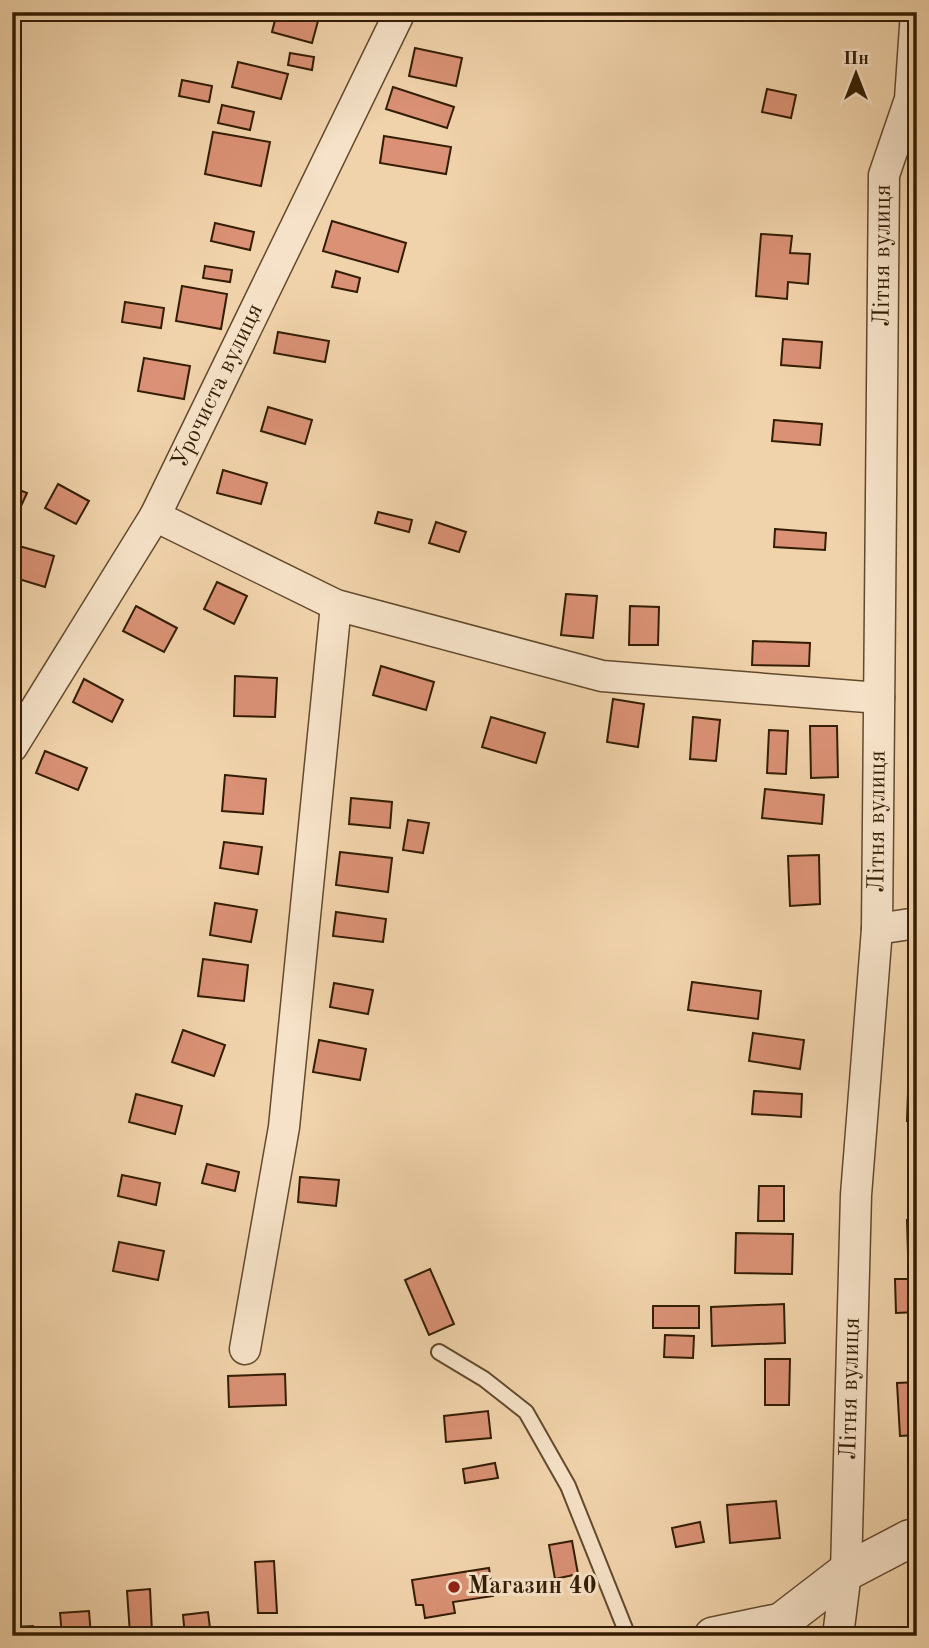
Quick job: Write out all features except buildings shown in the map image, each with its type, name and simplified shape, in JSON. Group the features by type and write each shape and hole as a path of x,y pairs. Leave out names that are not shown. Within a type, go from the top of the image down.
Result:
{"street":[{"name":"Урочиста вулиця","path":"12,747 155,516 400,12"},
{"name":"Літня вулиця","path":"838,1636 846,1572 856,1195 877,929 884,175 913,99 916,12"},
{"path":"155,516 336,605 602,676 879,698"},
{"path":"245,1349 284,1127 336,605"},
{"path":"877,929 917,923"},
{"path":"713,1636 782,1622 846,1572 909,1539 917,1538"}],"lane":[{"path":"439,1352 484,1379 526,1412 568,1486 628,1636"}],"place":[{"name":"Магазин 40","path":"454,1587"}]}
